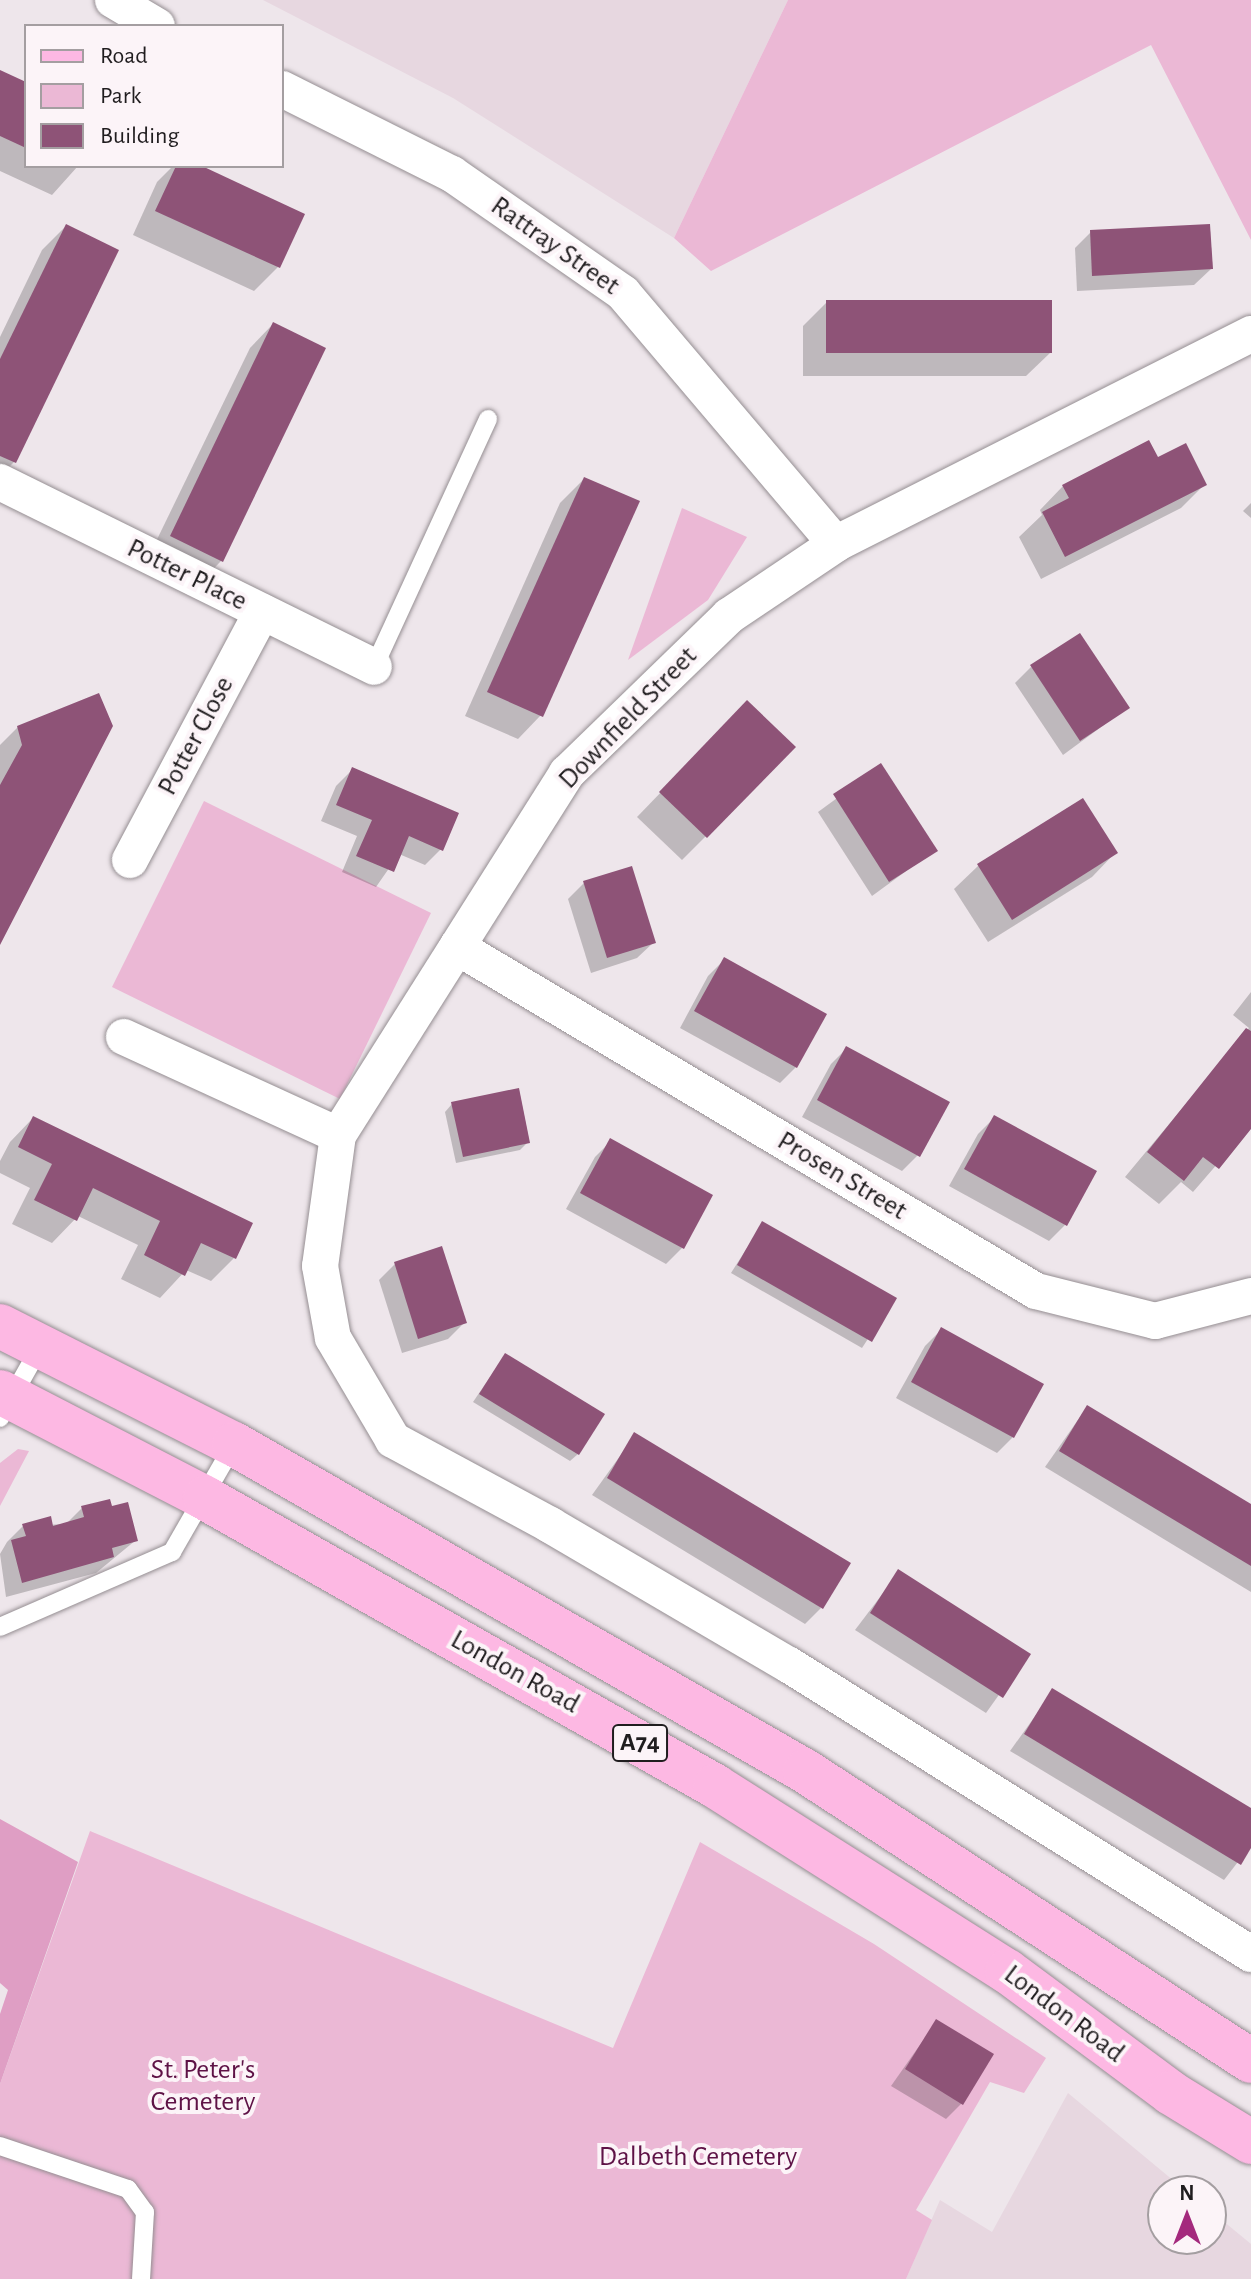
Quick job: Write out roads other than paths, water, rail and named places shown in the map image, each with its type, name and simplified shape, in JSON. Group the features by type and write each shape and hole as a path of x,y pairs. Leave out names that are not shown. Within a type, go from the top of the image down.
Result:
{"main road":[{"name":"London Road","path":"0,1326 234,1444 792,1763 1251,2061"},
{"name":"London Road","path":"4,1403 205,1498 556,1694 887,1892 1045,1997 1171,2093 1251,2142"},
{"path":"887,1892 918,1844"}],"street":[{"path":"113,0 154,24"},
{"name":"Rattray Street","path":"284,90 452,174 623,293 836,544"},
{"name":"Downfield Street","path":"1251,334 836,544 729,616 567,773 338,1135 320,1266 333,1338 393,1440 550,1525 789,1665 1251,1954"},
{"name":"Potter Place","path":"0,482 374,667"},
{"name":"Potter Close","path":"130,860 262,612"},
{"name":"Prosen Street","path":"457,947 1036,1291 1155,1321 1251,1296"},
{"path":"124,1037 338,1135"}],"lane":[{"path":"374,667 488,419"},
{"path":"4,1403 40,1346"},
{"path":"0,1627 48,1602 163,1557 205,1498 234,1444"},
{"path":"0,2146 128,2189 145,2212 141,2279"}],"park label":[{"name":"St. Peter's Cemetery","path":"203,2086"},
{"name":"Dalbeth Cemetery","path":"698,2157"}]}
